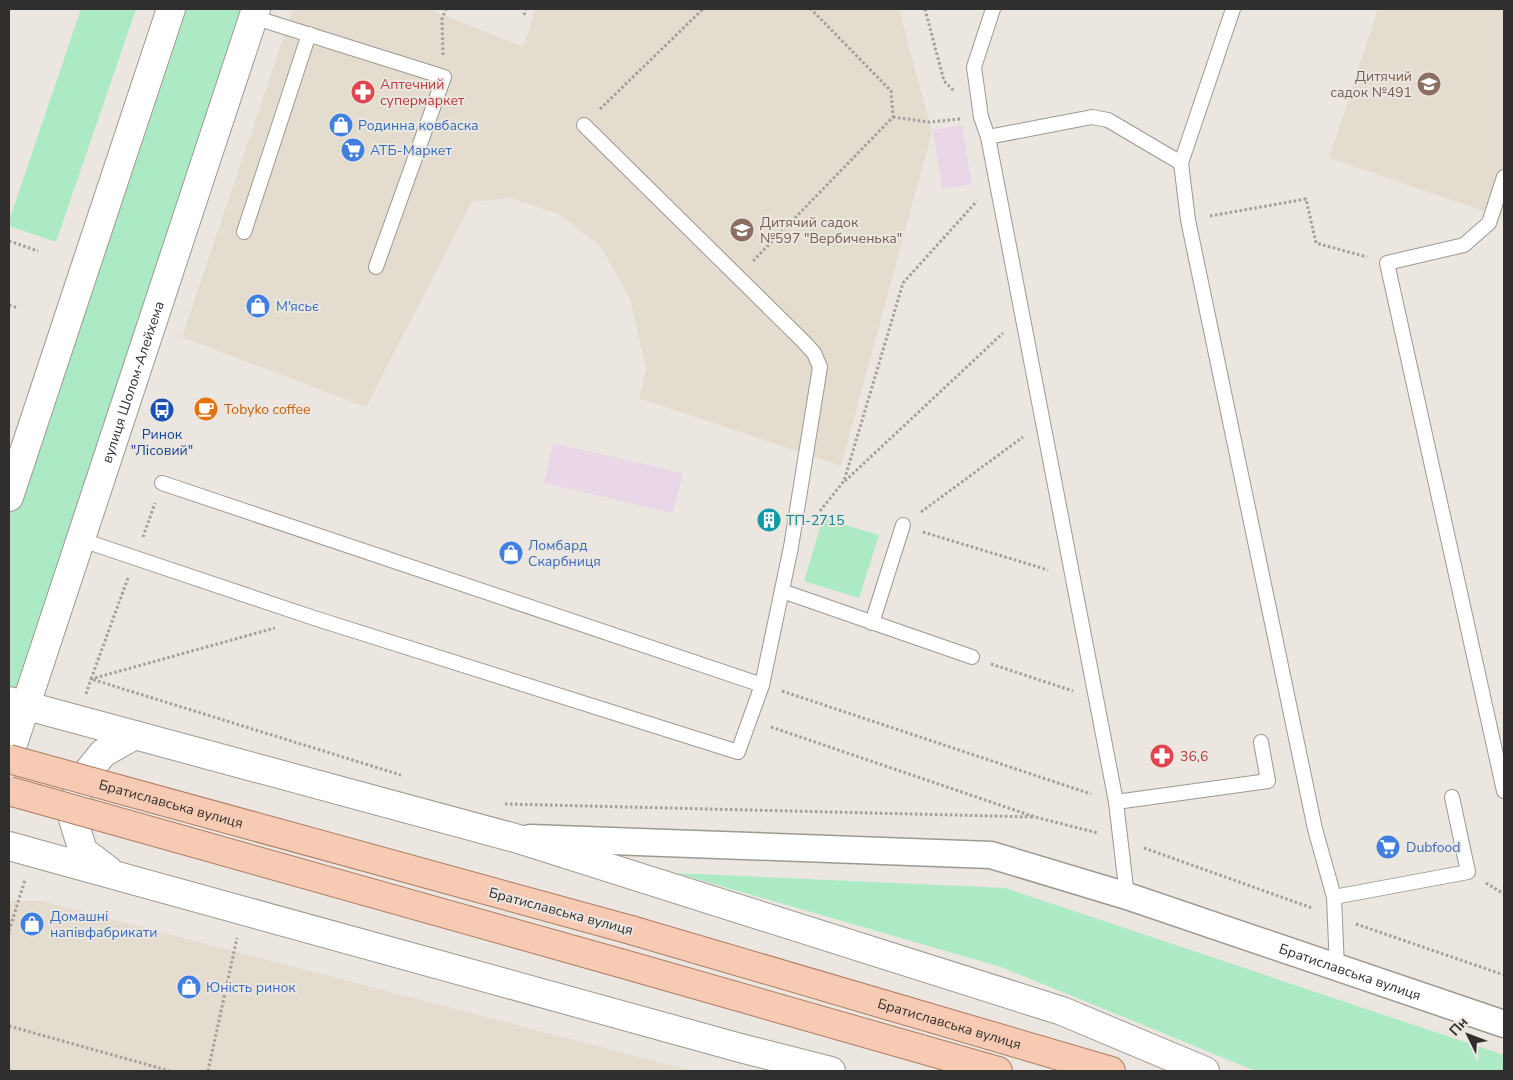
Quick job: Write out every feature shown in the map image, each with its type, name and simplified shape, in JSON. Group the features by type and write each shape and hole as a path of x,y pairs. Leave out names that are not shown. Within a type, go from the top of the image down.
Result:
{"main road":[{"name":"Братиславська вулиця","path":"9,757 632,930 1111,1071"},
{"path":"9,791 998,1071"}],"street":[{"path":"9,497 171,9"},
{"name":"вулиця Шолом-Алейхема","path":"9,757 18,704 79,539 255,13"},
{"name":"Братиславська вулиця","path":"18,704 515,838 1062,1011 1205,1071"},
{"path":"112,873 83,851 73,819 77,794 86,774 102,753 135,735"},
{"name":"Братиславська вулиця","path":"515,838 991,855 1127,896 1504,1024"},
{"path":"9,846 112,873 744,1050 831,1071"}],"lane":[{"path":"993,9 974,67 981,117 988,137 1116,802 1127,896"},
{"path":"1233,9 1182,163 1188,220 1314,829 1334,897 1338,968"},
{"path":"255,13 309,34 444,77 376,267"},
{"path":"244,232 309,34"},
{"path":"988,137 1092,117 1108,120 1182,163"},
{"path":"79,539 314,618 738,752 762,685 791,547 820,367 814,353 803,341 584,125"},
{"path":"1504,177 1489,223 1464,245 1387,263 1504,791"},
{"path":"162,483 762,685"},
{"path":"872,623 903,526"},
{"path":"782,591 972,657"},
{"path":"1116,802 1268,781 1261,742"},
{"path":"1334,897 1468,872 1452,796"}],"path":[{"path":"444,77 442,19 446,9"},
{"path":"524,15 526,9"},
{"path":"584,125 703,9"},
{"path":"737,276 893,117 891,91 811,9"},
{"path":"925,9 944,81 981,117"},
{"path":"893,117 929,122 981,117"},
{"path":"844,481 904,283 996,180"},
{"path":"1188,220 1306,199 1316,243 1387,263"},
{"path":"9,240 38,250"},
{"path":"9,305 18,308"},
{"path":"791,547 844,481 1022,316"},
{"path":"903,526 1043,423"},
{"path":"91,679 162,483"},
{"path":"903,526 1073,578"},
{"path":"91,679 314,618"},
{"path":"972,657 1096,699"},
{"path":"91,679 410,777"},
{"path":"762,685 1116,802"},
{"path":"504,804 1035,817"},
{"path":"208,1071 236,938 246,941"},
{"path":"9,1026 170,1071"}],"shaded area":[{"name":"Дитячий садок №597 \"Вербиченька\"","path":"293,9 428,9 523,47 536,9 899,9 932,132 841,466 639,398 646,369 630,298 600,246 559,214 510,198 472,202 366,407 182,337"},
{"name":"Дитячий садок №491","path":"1378,9 1504,9 1504,218 1329,158"},
{"path":"962,125 972,184 942,189 933,130"},
{"path":"553,443 683,473 673,513 544,483"},
{"name":"Юність ринок","path":"9,901 42,901 693,1071 9,1071"}],"green space":[{"path":"81,9 136,9 56,242 9,226 9,221"},
{"path":"171,9 256,9 27,706 9,701 9,497"},
{"path":"823,518 879,535 859,598 804,581"},
{"path":"676,873 1005,888 1504,1055 1504,1071 1256,1071 1001,967"}],"place":[{"name":"Дитячий садок №491","path":"1429,84"},
{"name":"Аптечний супермаркет","path":"363,92"},
{"name":"Родинна ковбаска","path":"341,125"},
{"name":"АТБ-Маркет","path":"353,150"},
{"name":"Дитячий садок №597 \"Вербиченька\"","path":"742,230"},
{"name":"М'ясьє","path":"258,306"},
{"name":"Tobyko coffee","path":"206,409"},
{"name":"Ринок \"Лісовий\"","path":"162,410"},
{"name":"ТП-2715","path":"769,520"},
{"name":"Ломбард Скарбниця","path":"511,553"},
{"name":"36,6","path":"1162,756"},
{"name":"Dubfood","path":"1388,847"},
{"name":"Домашні напівфабрикати","path":"32,924"},
{"name":"Юність ринок","path":"189,987"}]}
